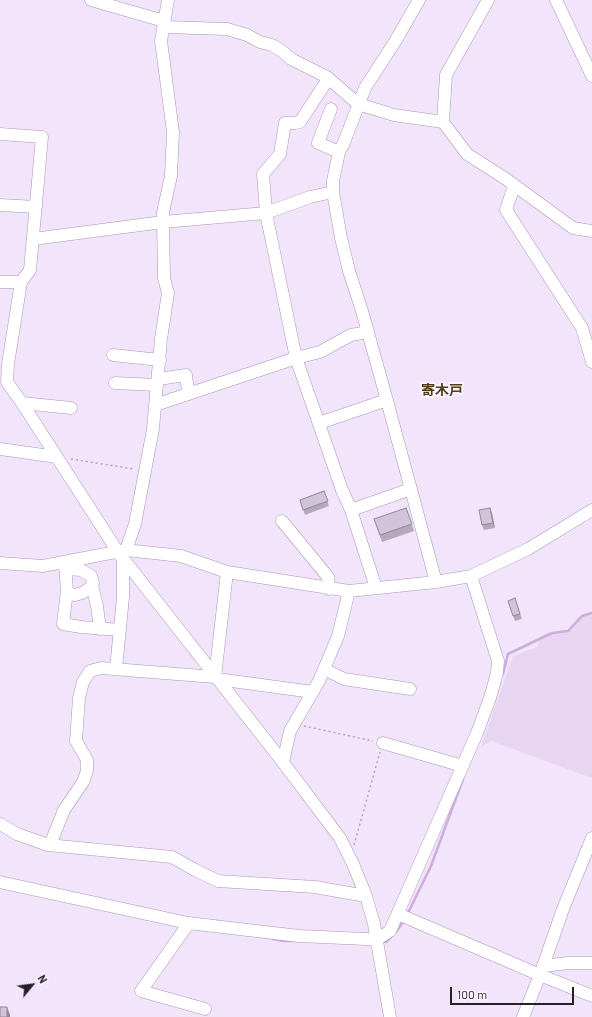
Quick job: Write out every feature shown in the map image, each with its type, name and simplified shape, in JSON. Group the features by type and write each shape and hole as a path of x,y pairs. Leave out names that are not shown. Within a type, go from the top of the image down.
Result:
{"street":[{"path":"91,0 164,24 232,30 247,35 260,42 272,45 282,50 290,59 328,79 358,104 394,114 443,122"},
{"path":"116,669 123,597 123,554 135,524 153,428 168,294 164,278 163,212 171,176 173,132 162,41 168,0"},
{"path":"419,0 396,40 365,88 339,152 333,181 333,192 341,238 349,271 368,332 436,582"},
{"path":"488,0 446,75 443,122 467,154 573,228 592,230"},
{"path":"556,0 592,76"},
{"path":"328,79 300,122 285,123 280,154 263,174 266,213 296,358 342,490 351,510 376,588"},
{"path":"331,109 318,143 339,152"},
{"path":"0,134 42,137 30,270 21,282 8,364 7,382 123,554 216,678 282,761 340,838 366,896 374,924 390,1017"},
{"path":"514,186 506,210 582,328 592,362"},
{"path":"33,239 163,222 266,213 310,197 333,192"},
{"path":"0,205 36,208"},
{"path":"0,282 21,282"},
{"path":"156,405 296,358 320,352 351,335 368,332"},
{"path":"113,356 160,360"},
{"path":"115,382 158,382 186,375 188,391 185,395"},
{"path":"319,423 387,400"},
{"path":"22,403 71,408"},
{"path":"0,449 57,457"},
{"path":"351,510 411,488"},
{"path":"0,563 65,566 123,554 181,556 227,572 348,591 436,582 471,576 528,550 592,510"},
{"path":"282,521 328,577 329,588"},
{"path":"65,566 81,570 91,576 100,629"},
{"path":"65,566 67,593 63,624 120,630"},
{"path":"216,678 227,572"},
{"path":"0,882 189,923 299,936 376,940 390,931 477,733 490,698 497,673 498,661 471,576"},
{"path":"67,593 75,595 82,593 92,585"},
{"path":"282,761 290,731 313,692 338,636 348,591"},
{"path":"50,845 64,810 83,782 87,771 87,760 76,741 79,698 83,682 90,671 101,668 216,678 313,692"},
{"path":"324,670 344,679 410,689"},
{"path":"383,743 463,766"},
{"path":"0,824 18,834 50,845 172,857 218,881 315,887 366,896"},
{"path":"523,1017 542,970 563,909 592,838"},
{"path":"398,914 542,970 592,996"},
{"path":"189,923 140,991 205,1008"},
{"path":"542,970 568,963 592,963"}],"path":[{"path":"57,457 145,471"},
{"path":"295,724 383,743 354,844 349,856"}],"shaded area":[{"path":"592,614 592,778 491,741 481,747 513,656 537,647 540,637 543,635 567,631 578,623 577,618"}],"building":[{"path":"324,491 328,501 303,510 300,500"},
{"path":"406,508 412,524 380,535 374,519"},
{"path":"490,508 493,523 482,525 479,510"},
{"path":"515,598 520,614 513,616 508,601"},
{"path":"0,1007 7,1007 7,1017 0,1017"}],"waterway":[{"path":"503,674 508,654 552,633 568,631 582,616 592,613"},
{"path":"407,915 431,866 463,779"},
{"path":"395,933 404,921"},
{"path":"382,942 386,942 391,937"},
{"path":"273,939 294,941"}],"district":[{"name":"寄木戸","path":"442,390"}]}
